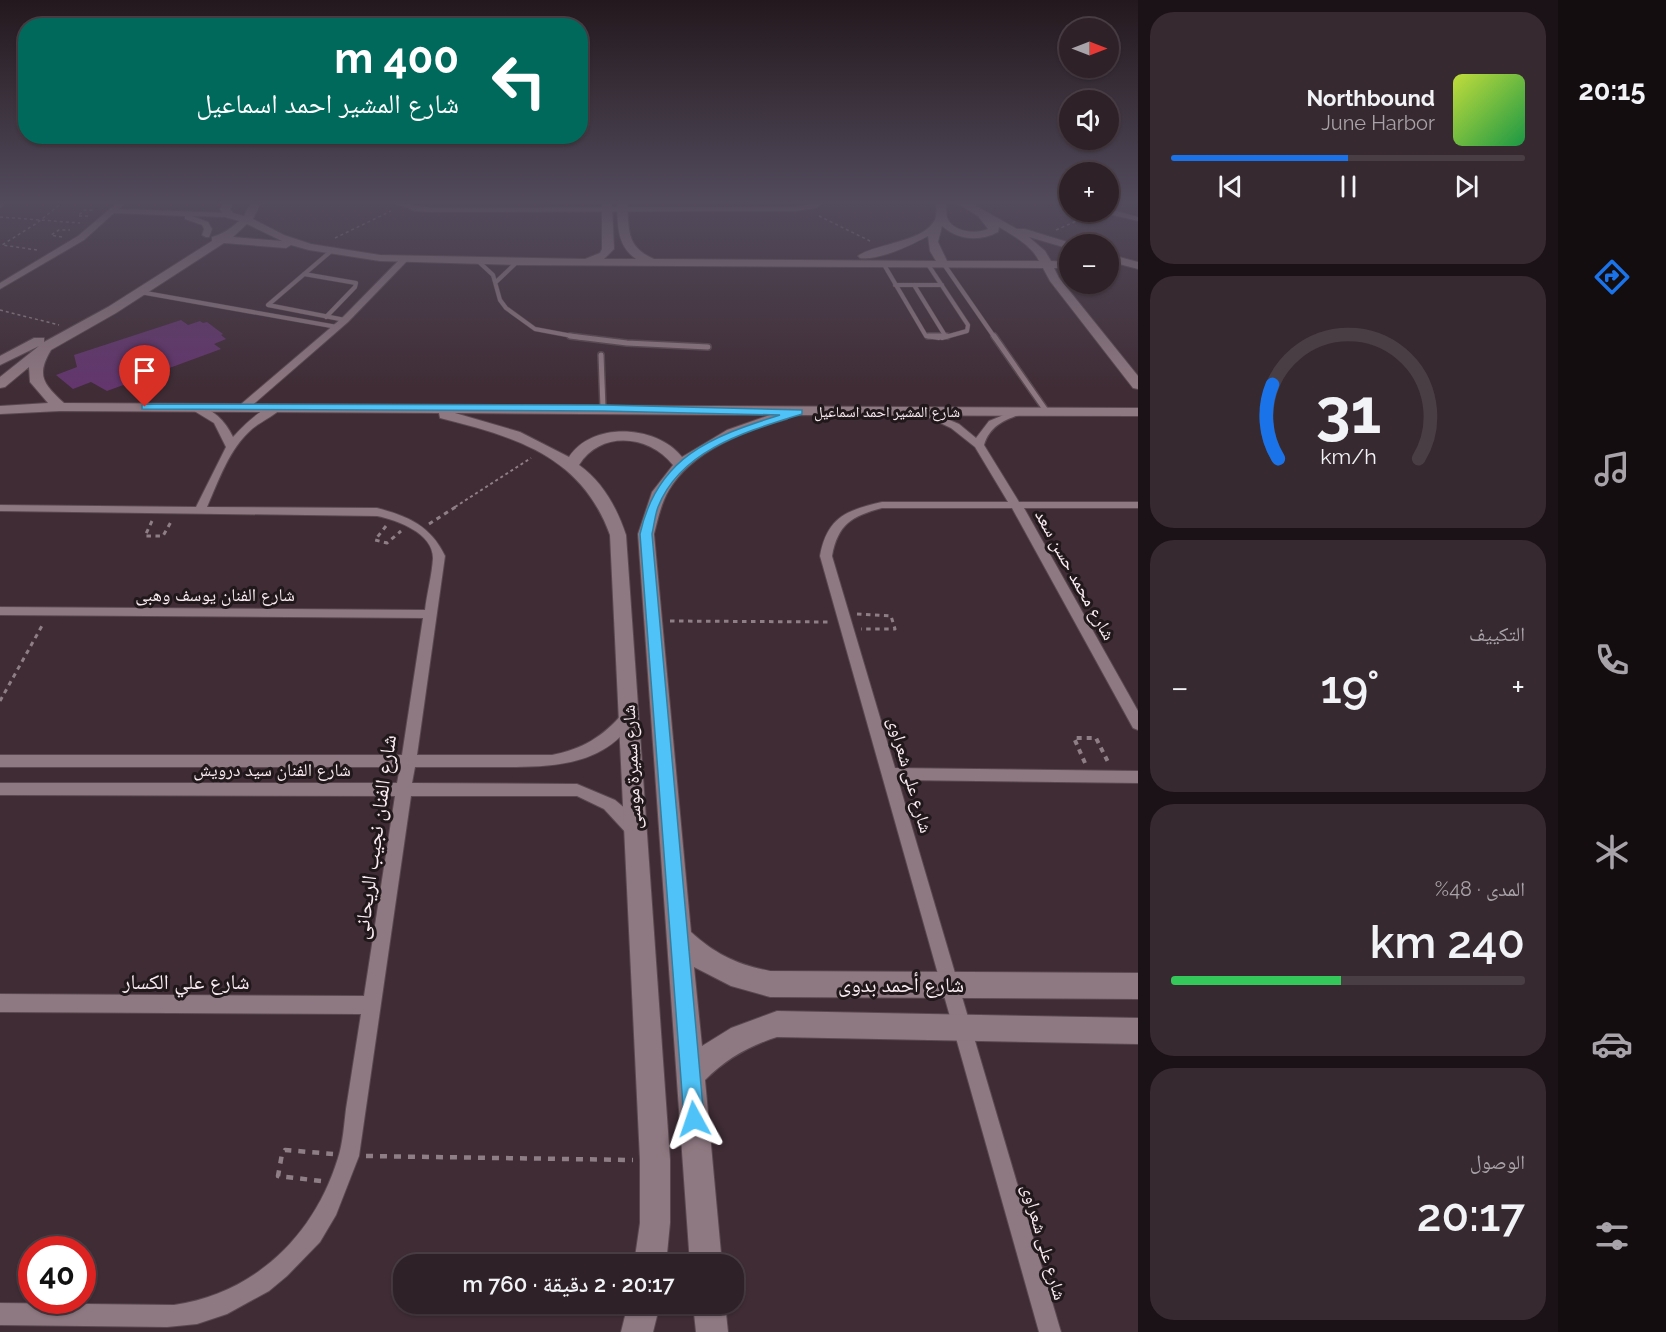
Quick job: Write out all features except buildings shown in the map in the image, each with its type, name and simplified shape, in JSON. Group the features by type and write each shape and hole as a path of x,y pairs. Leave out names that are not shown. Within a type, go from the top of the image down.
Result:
{"main road":[{"path":"0,361 66,327 174,264"},
{"path":"0,384 46,347 140,292 177,264"},
{"path":"1047,264 1054,279 1138,385"},
{"path":"1119,267 1138,267"},
{"path":"46,347 39,357 35,375 43,392 60,407"},
{"name":"شارع المشير احمد اسماعيل","path":"0,410 60,407 401,407 924,413 1138,412"},
{"name":"شارع سميرة موسى","path":"401,407 483,424 545,448 571,466 592,486 608,509 618,535 655,1160 655,1223 651,1254"},
{"name":"شارع سميرة موسى","path":"705,1254 646,534 651,508 663,486 681,466 709,446 741,430 798,412"},
{"path":"571,466 576,454 587,445 604,438 624,436 644,438 662,444 675,454 681,466"},
{"name":"شارع أحمد بدوى","path":"679,937 697,955 719,970 744,980 770,984 1138,986"},
{"path":"690,1075 708,1056 730,1041 752,1031 777,1024 1138,1031"},
{"path":"637,1332 642,1314"},
{"path":"710,1314 712,1332"}],"street":[{"path":"0,287 39,264"},
{"path":"244,407 341,324 400,264"},
{"path":"195,407 207,412 223,426 230,445"},
{"path":"200,510 230,445 250,424 278,407"},
{"path":"979,445 982,433 988,425 1018,412"},
{"name":"شارع محمد حسن سعد","path":"924,413 955,426 979,445 1016,505 1138,724"},
{"name":"شارع على شعراوى","path":"1050,1332 826,556 828,538 839,522 858,511 882,506 1138,505"},
{"path":"0,508 377,512 409,522"},
{"name":"شارع الفنان نجيب الريحانى","path":"0,1314 175,1316 209,1309 243,1295 275,1273 302,1246 319,1223 340,1183 348,1156 373,1005 439,556 434,541 409,522"},
{"name":"شارع الفنان يوسف وهبى","path":"0,611 431,614"},
{"name":"شارع الفنان سيد درويش","path":"0,761 552,761 577,756 598,747 616,733 628,717"},
{"path":"889,774 1138,777"},
{"name":"شارع الفنان سيد درويش","path":"0,789 578,790 602,798 622,813 636,833"},
{"name":"شارع علي الكسار","path":"0,1003 373,1005"}],"lane":[{"path":"316,264 268,305 326,317 341,324"},
{"path":"482,264 490,271 496,282 496,291 506,308 540,331 627,343 708,346"},
{"path":"496,282 515,264"},
{"path":"884,264 926,336 946,337 967,331 968,325 928,264"},
{"path":"944,264 1047,412"},
{"path":"304,274 356,283 355,287 326,317"},
{"path":"896,285 942,285"},
{"path":"914,285 946,337"},
{"path":"140,292 341,324"},
{"path":"601,355 603,408"}],"path":[{"path":"0,309 66,327"},
{"path":"409,522 389,542 375,540 545,448"},
{"path":"158,510 145,536 163,536 177,510"},
{"path":"0,700 49,612"},
{"path":"653,620 845,622 891,616 895,630 845,622"},
{"path":"1091,776 1074,738 1096,739 1115,777"},
{"path":"340,1183 278,1176 282,1154 285,1150 291,1150 348,1156 655,1160"}],"route":[{"path":"145,407 603,408 798,412 741,430 709,446 681,466 663,486 651,508 646,534 694,1119"}]}
